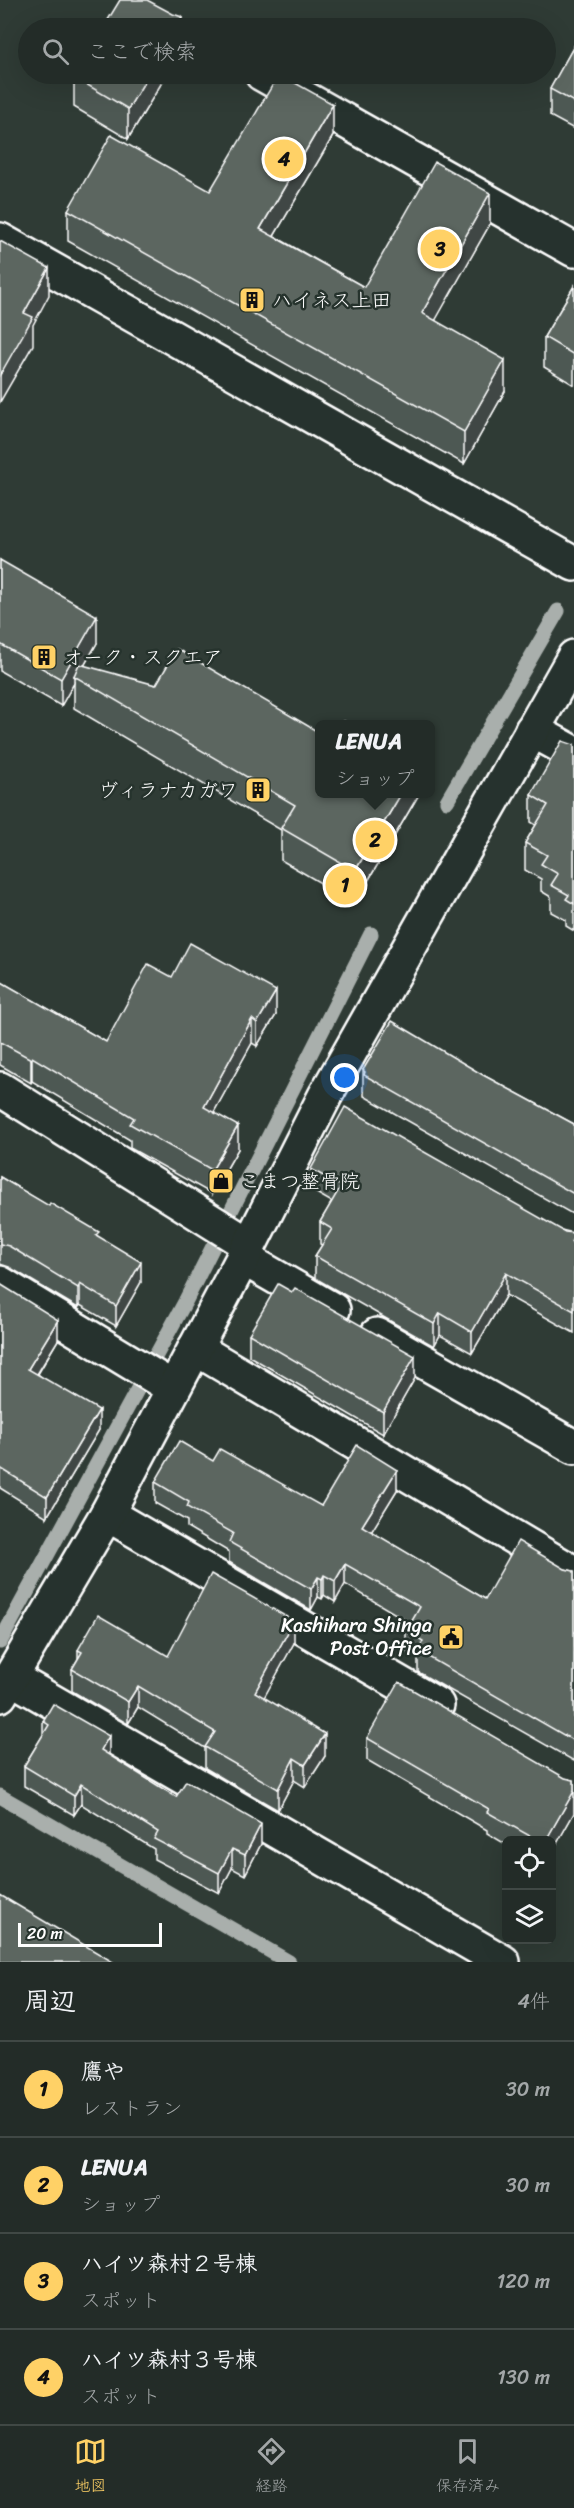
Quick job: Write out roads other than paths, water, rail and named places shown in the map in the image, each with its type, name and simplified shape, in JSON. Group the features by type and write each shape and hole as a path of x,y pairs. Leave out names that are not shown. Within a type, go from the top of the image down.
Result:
{"street":[{"path":"280,84 574,250"},
{"path":"0,240 574,564"},
{"path":"503,1962 5,1686 106,1514 246,1252 335,1102 532,730 574,657"},
{"path":"532,730 574,753"},
{"path":"0,1089 246,1252 574,1447"},
{"path":"0,1283 173,1388"},
{"path":"195,1348 574,1573"},
{"path":"106,1514 460,1718"}],"waterway":[{"path":"447,801 558,611"},
{"path":"0,1642 185,1302 371,934"},
{"path":"0,1796 289,1962"}],"place":[{"name":"ハイツ森村３号棟","path":"284,159"},
{"name":"ハイツ森村２号棟","path":"440,249"},
{"name":"ハイネス上田","path":"252,300"},
{"name":"オーク・スクエア","path":"44,657"},
{"name":"ヴィラナカガワ","path":"258,790"},
{"name":"LENUA","path":"375,840"},
{"name":"鷹や","path":"345,885"},
{"name":"こまつ整骨院","path":"221,1181"},
{"name":"Kashihara Shinga Post Office","path":"451,1637"}]}
